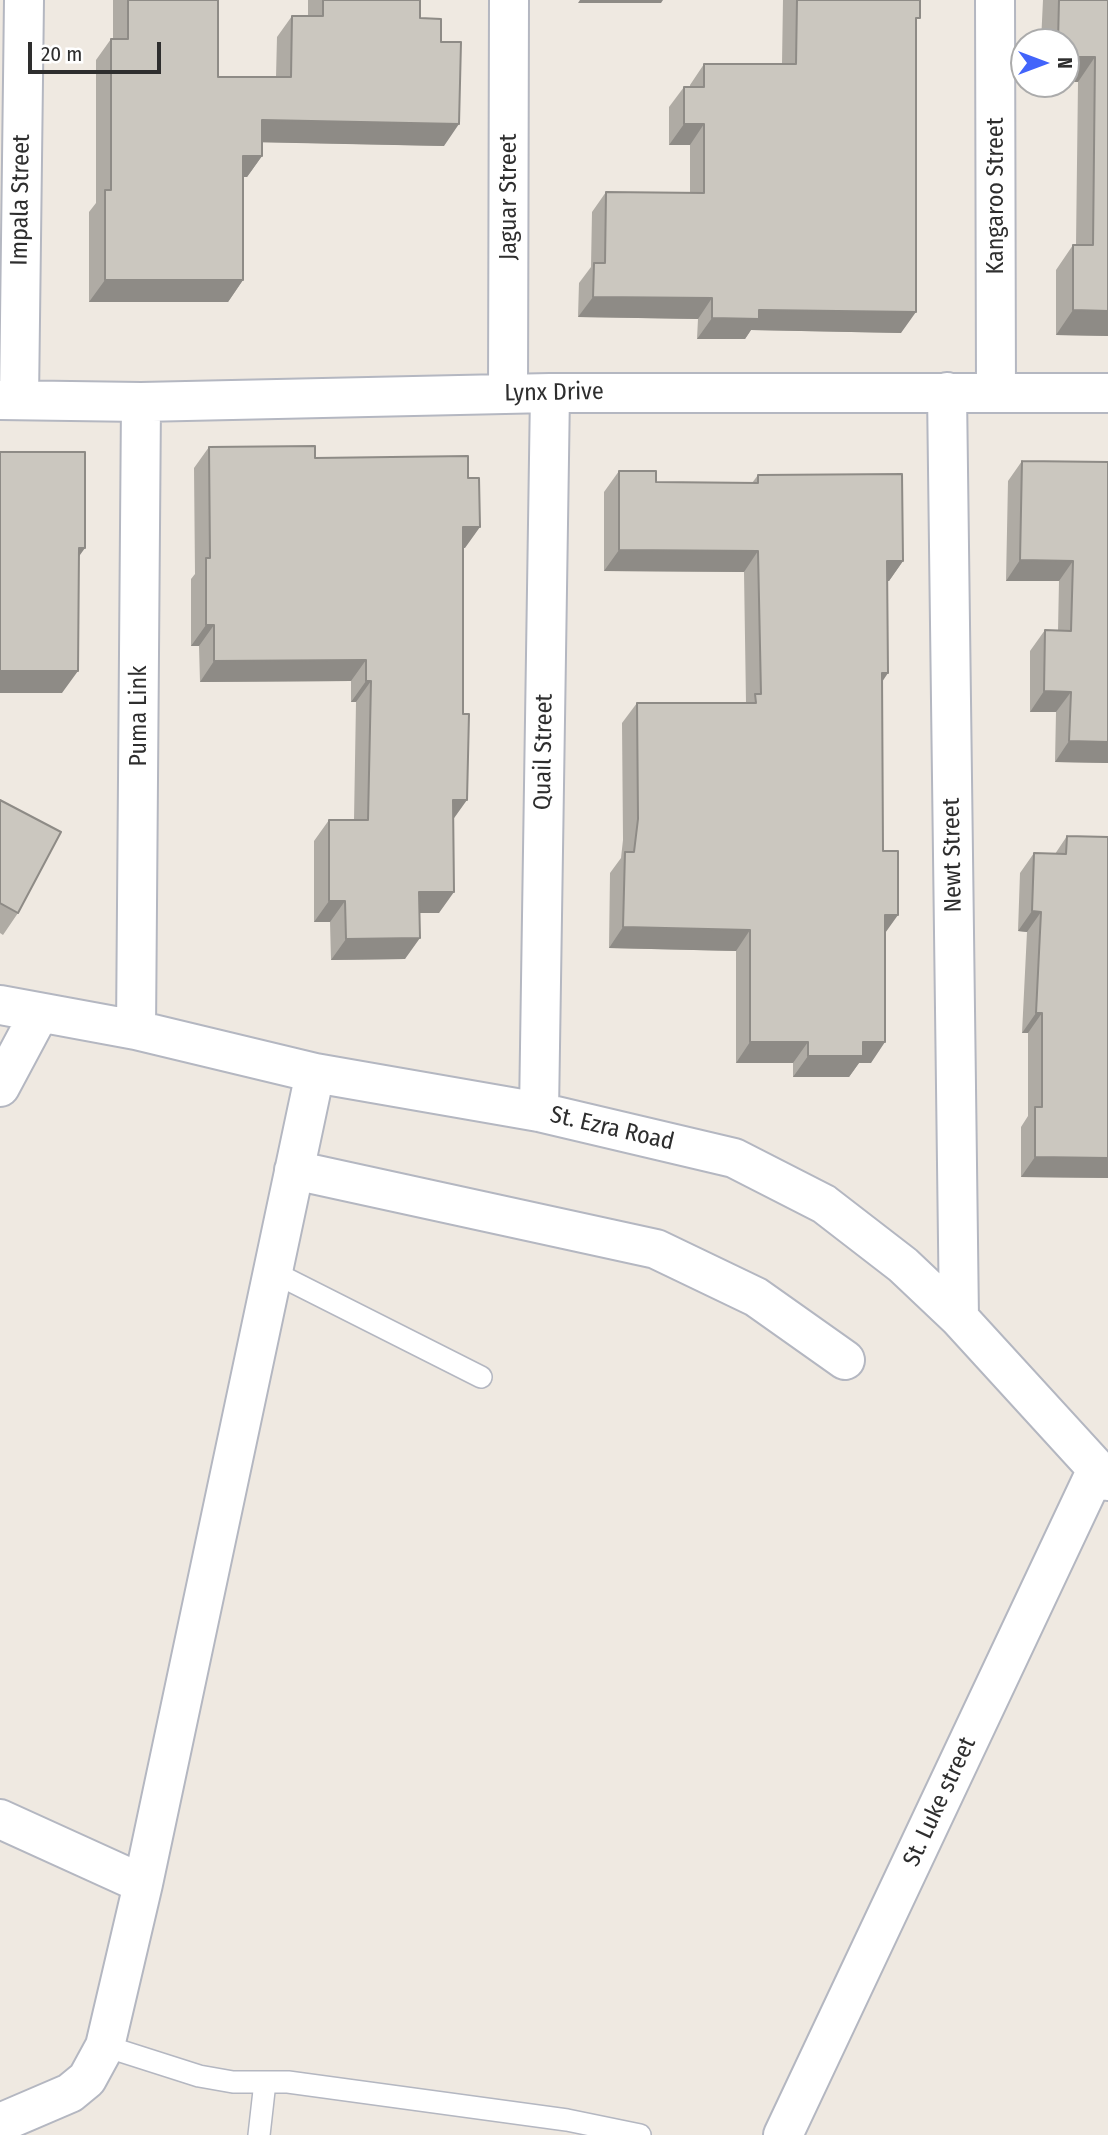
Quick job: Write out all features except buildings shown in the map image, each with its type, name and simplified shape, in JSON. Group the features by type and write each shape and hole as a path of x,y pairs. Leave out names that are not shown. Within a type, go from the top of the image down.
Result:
{"street":[{"name":"Impala Street","path":"10,400 24,0"},
{"name":"Jaguar Street","path":"508,394 509,0"},
{"name":"Kangaroo Street","path":"995,0 996,391"},
{"name":"Newt Street","path":"947,392 959,1318"},
{"name":"Lynx Drive","path":"10,400 141,401 550,393 1108,393"},
{"name":"Quail Street","path":"539,1112 550,393"},
{"name":"Puma Link","path":"136,1030 141,401"},
{"name":"St. Ezra Road","path":"0,1005 136,1030 315,1073 539,1112 734,1158 824,1204 903,1265 959,1318 1102,1475"},
{"path":"0,1087 39,1014"},
{"path":"0,2123 70,2093 86,2079 105,2046 143,1884 315,1073"},
{"path":"294,1170 656,1250 756,1297 845,1360"},
{"name":"St. Luke street","path":"783,2135 1102,1475"},
{"path":"0,1819 143,1884"}],"lane":[{"path":"273,1272 481,1377"},
{"path":"105,2046 199,2076 233,2082 288,2082 567,2120 640,2135"},
{"path":"260,2135 265,2082"}]}
